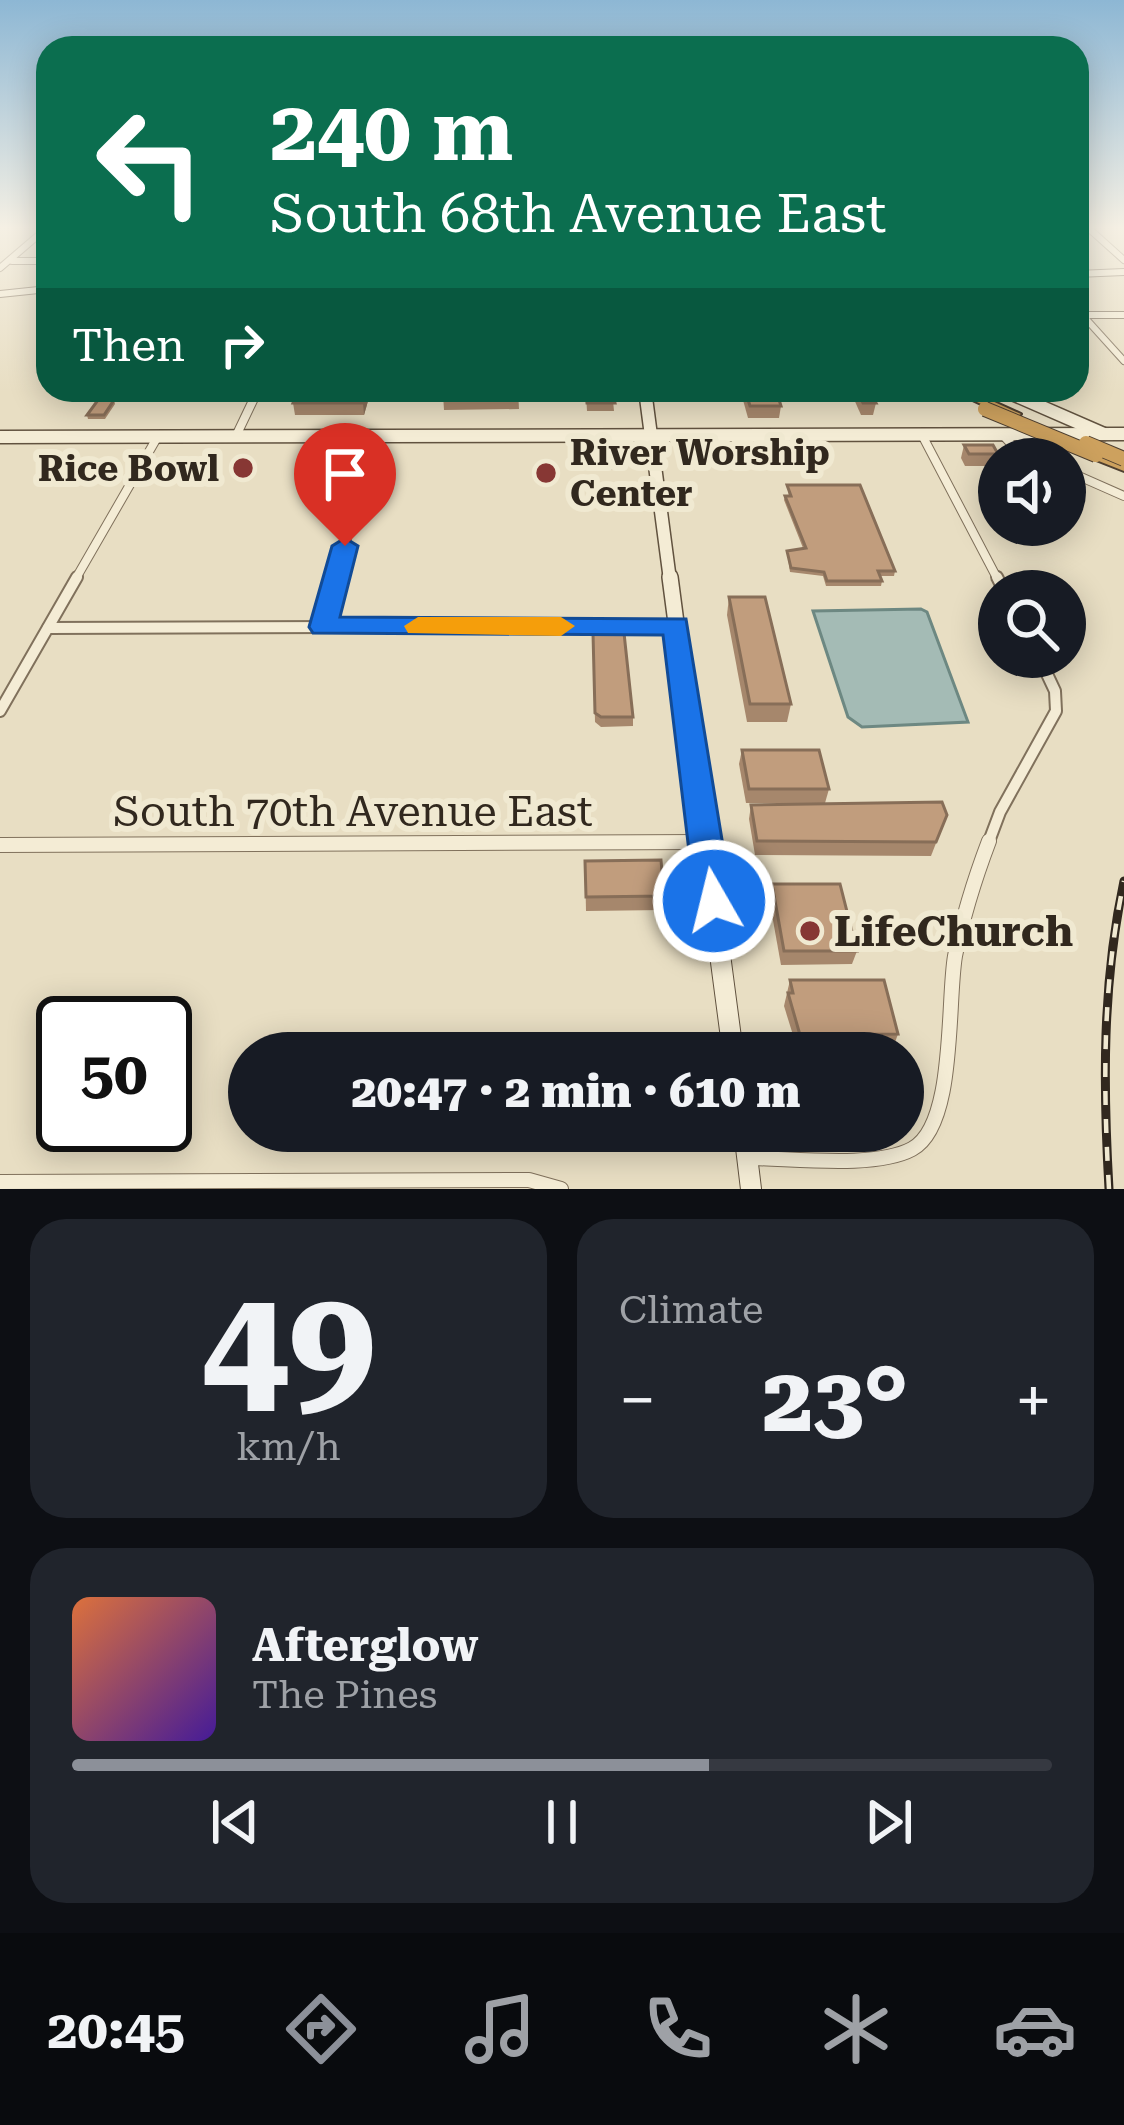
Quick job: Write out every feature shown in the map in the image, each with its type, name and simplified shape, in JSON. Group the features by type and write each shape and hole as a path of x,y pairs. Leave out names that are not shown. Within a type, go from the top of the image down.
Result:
{"highway":[{"path":"968,402 1124,463"},
{"path":"987,402 1124,463"}],"main road":[{"path":"647,402 730,1032"},
{"path":"1031,402 1104,434"},
{"path":"0,437 1124,434"},
{"path":"746,1152 751,1189"}],"street":[{"path":"0,294 36,290"},
{"path":"1089,312 1124,314"},
{"path":"1089,322 1124,361"},
{"path":"236,436 252,402"},
{"path":"1002,434 1006,438"},
{"path":"922,435 993,570"},
{"path":"0,711 158,436"},
{"path":"323,627 374,436"},
{"path":"1086,479 1124,496"},
{"path":"48,628 676,626"},
{"path":"747,1158 889,1158 916,1148 932,1131 941,1100 952,975 972,886 1000,812 1056,710 1049,678"},
{"name":"South 70th Avenue East","path":"0,845 706,842"},
{"path":"0,1182 529,1180 561,1189"}],"water":[{"path":"813,611 927,612 968,722 862,727 848,717"}],"building":[{"path":"97,402 113,402 104,415 87,415"},
{"path":"749,402 780,402 781,406 750,406"},
{"path":"964,445 978,445 978,454 969,454"},
{"path":"597,453 613,453 614,462 597,462"},
{"path":"787,485 860,485 895,571 878,571 882,581 827,581 824,572 791,568 787,551 806,548 785,496 791,496"},
{"path":"729,597 765,597 791,704 750,704"},
{"path":"593,633 624,633 633,717 595,713"},
{"path":"742,750 819,750 829,789 749,789"},
{"path":"942,802 947,815 936,842 757,841 751,805"},
{"path":"661,860 664,896 586,897 585,861"},
{"name":"LifeChurch","path":"772,884 840,884 857,951 784,951"},
{"path":"790,980 884,980 897,1032 799,1032 788,993 793,993"}],"railway":[{"path":"1109,1189 1106,1035 1124,881"}],"slow traffic":[{"path":"418,626 561,626"}],"place":[{"name":"Rice Bowl","path":"243,468"},
{"name":"River Worship Center","path":"546,473"},
{"name":"LifeChurch","path":"810,931"}],"route":[{"path":"345,546 323,627 676,626 714,901"}]}
